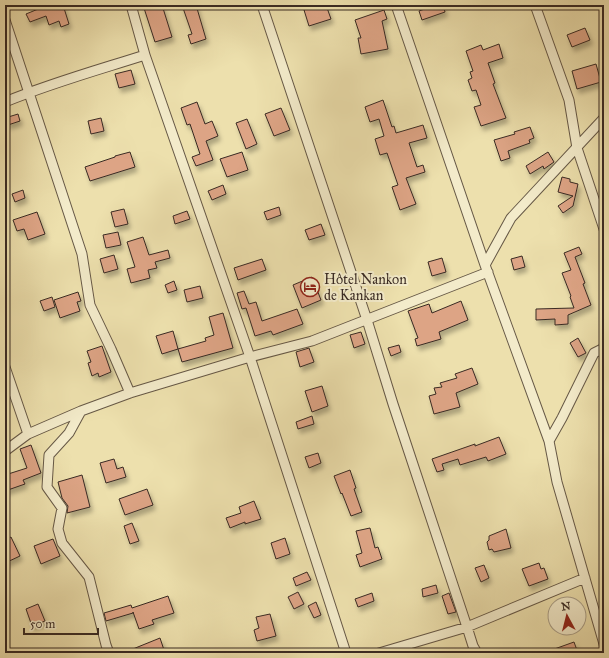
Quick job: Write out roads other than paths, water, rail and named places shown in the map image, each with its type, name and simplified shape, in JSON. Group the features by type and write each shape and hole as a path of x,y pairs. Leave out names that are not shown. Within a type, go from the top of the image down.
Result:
{"street":[{"path":"131,5 145,55 250,357 346,653"},
{"path":"262,5 367,320 393,404 473,646 477,653"},
{"path":"396,5 486,268 549,441 557,482 604,644"},
{"path":"535,5 569,100 576,148 604,229"},
{"path":"5,20 82,254 90,305 130,393"},
{"path":"5,102 70,78 145,55"},
{"path":"5,451 28,434 81,411 130,393 250,357 312,341 367,320 486,268 511,218 604,118"},
{"path":"549,441 594,353 604,348"},
{"path":"5,366 28,434"},
{"path":"81,411 69,433 49,455 47,487 62,508 58,529 62,543 89,577 109,653"},
{"path":"379,653 467,627 585,578"}],"place":[{"name":"Hôtel Nankon de Kankan","path":"310,287"}]}
